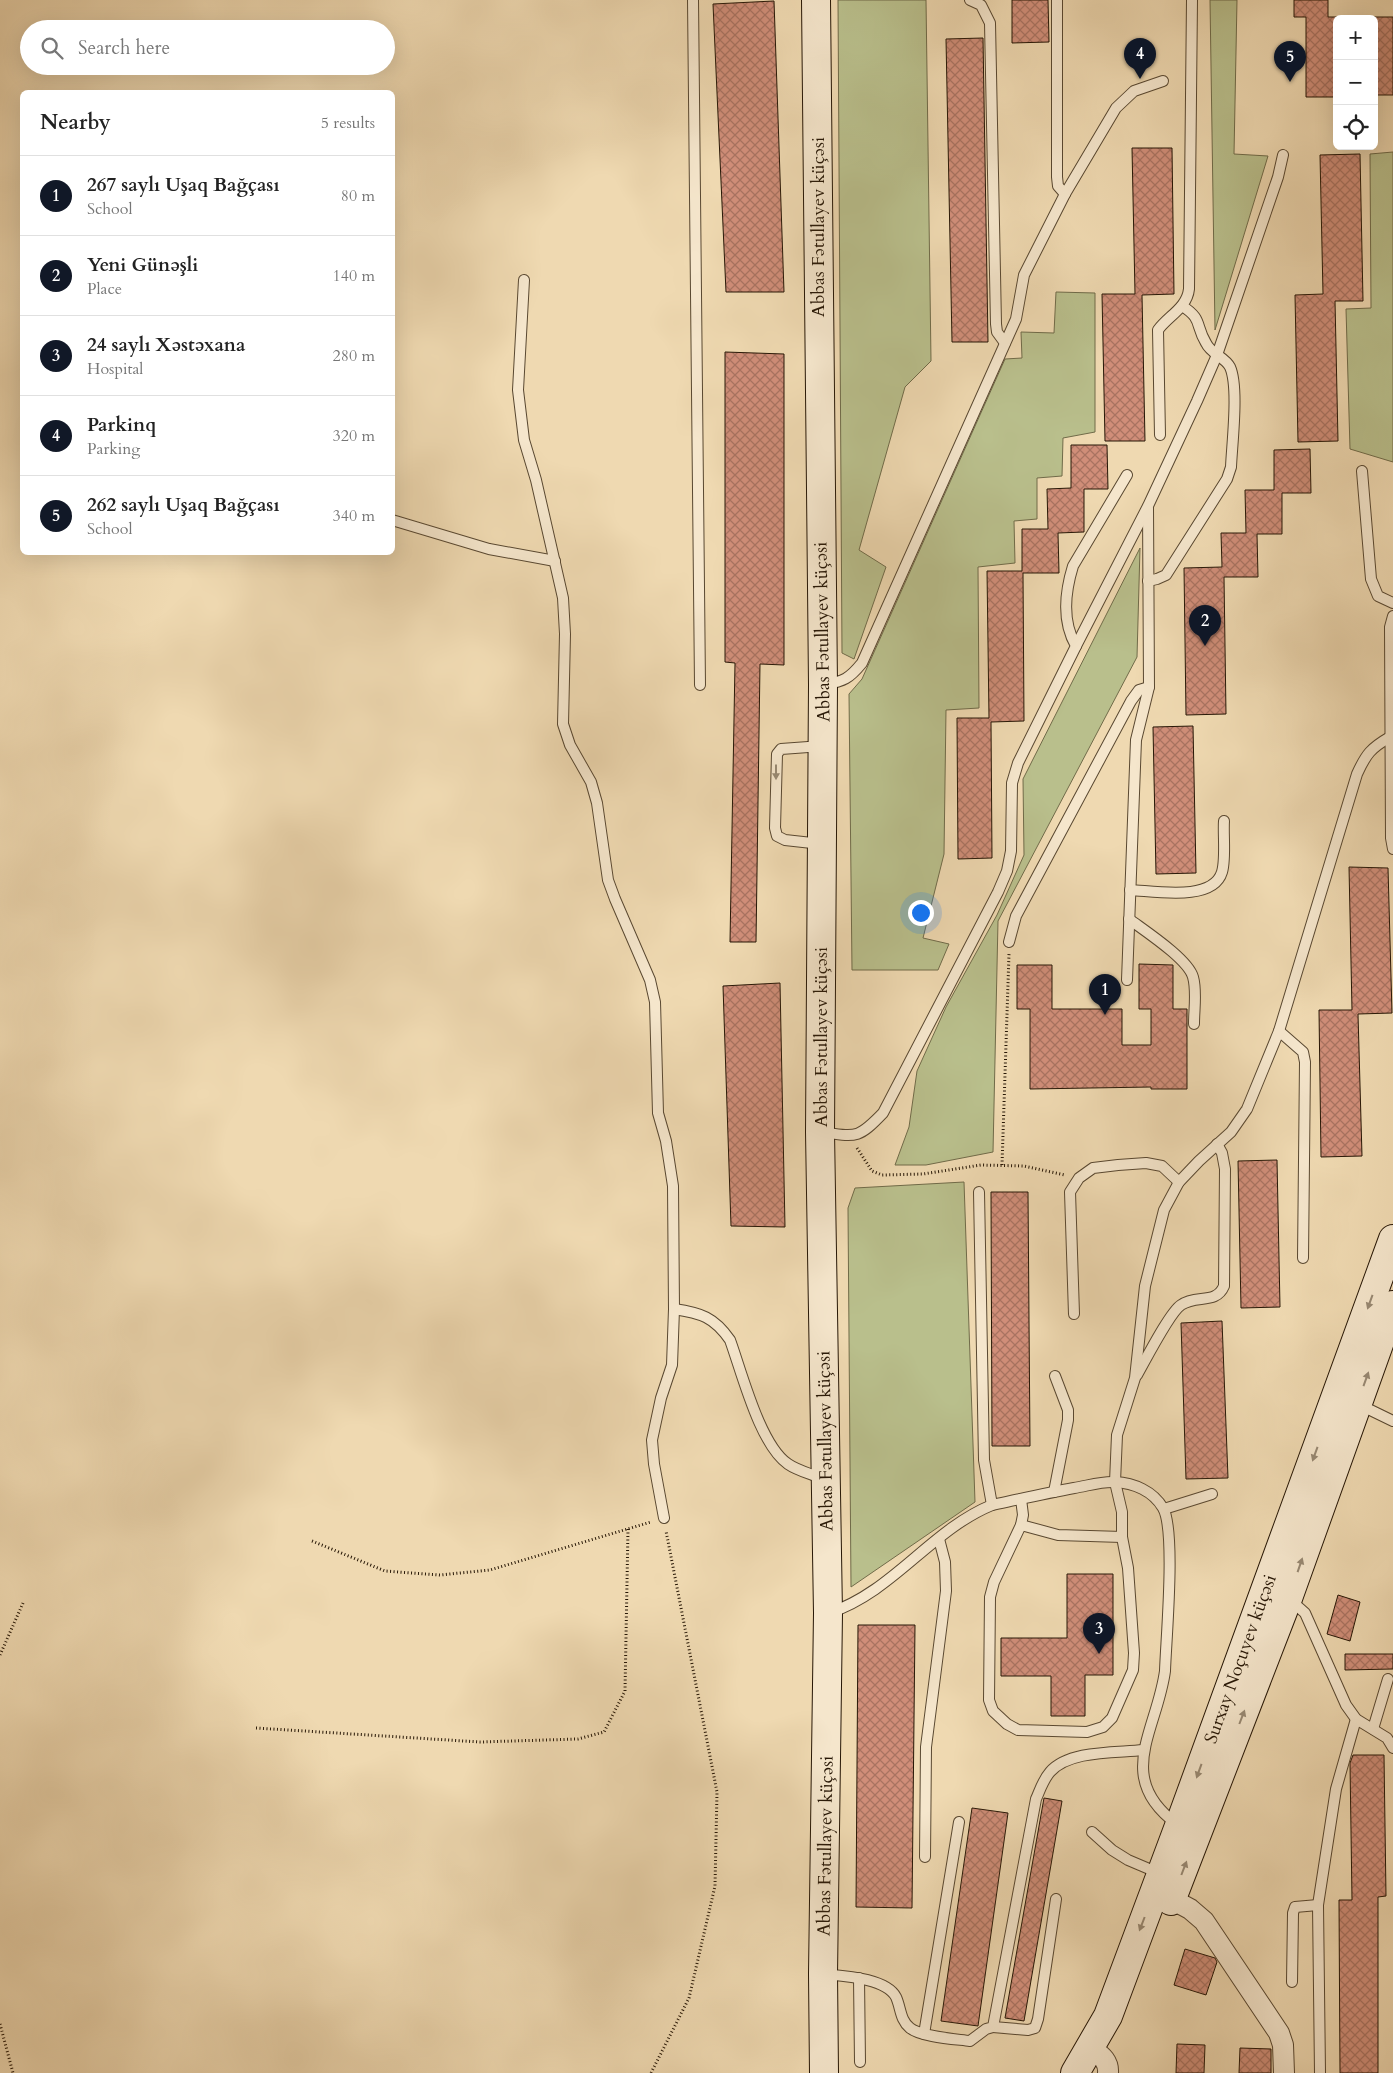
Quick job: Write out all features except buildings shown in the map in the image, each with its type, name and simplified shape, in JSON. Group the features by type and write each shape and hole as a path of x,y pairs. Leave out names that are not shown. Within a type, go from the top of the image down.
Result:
{"main road":[{"name":"Abbas Fətullayev küçəsi","path":"816,0 824,685 820,1132 828,1613 824,2073"},
{"name":"Surxay Noçuyev küçəsi","path":"1075,2073 1099,2063 1108,2016 1287,1601 1393,1239"},
{"name":"Surxay Noçuyev küçəsi","path":"1188,1831 1346,1399 1393,1305"}],"street":[{"path":"1163,1887 1204,1921 1279,2033 1283,2045 1284,2073"}],"lane":[{"path":"694,0 700,685"},
{"path":"970,0 980,5 990,22 996,324 997,332 1005,343"},
{"path":"1057,0 1057,177 1058,186 1065,194"},
{"path":"1160,435 1158,330 1182,306 1188,296 1189,289 1192,0"},
{"path":"824,685 851,677 862,663 1016,319 1024,275 1065,194 1116,108 1134,91 1163,81"},
{"path":"820,1132 850,1136 866,1131 884,1113 1001,885 1007,871 1011,851 1012,783 1018,763 1148,506 1216,355 1278,177 1283,154"},
{"path":"524,280 518,390 524,440 536,480 563,598 565,634 563,724 570,745 591,782 597,803 608,880 650,980 655,1002 657,1106 666,1141 673,1186 674,1309 672,1365 661,1398 652,1440 654,1464 664,1518"},
{"path":"1148,581 1157,580 1166,575 1227,479 1231,467 1234,385 1231,369 1227,363 1209,350 1202,338 1198,321 1193,313 1182,306"},
{"path":"1362,471 1371,579 1378,596 1393,603"},
{"path":"1076,646 1070,635 1067,619 1066,590 1073,566 1127,475"},
{"path":"1127,980 1136,740 1149,687 1148,506"},
{"path":"395,521 488,548 555,561"},
{"path":"1393,616 1390,627 1391,838 1393,849"},
{"path":"1009,942 1016,916 1130,701 1138,690 1149,687"},
{"path":"1021,1499 1022,1525 994,1582 990,1597 989,1700 993,1711 1018,1730 1087,1732 1103,1727 1112,1718 1133,1670 1134,1654 1128,1568 1122,1537 1122,1512 1115,1482 1117,1435 1135,1378 1145,1286 1164,1210 1179,1182 1217,1144 1232,1132 1247,1109 1279,1031 1357,774 1366,755 1374,746 1390,737"},
{"path":"822,844 785,840 777,836 775,828 777,754 781,749 823,746"},
{"path":"1130,890 1194,892 1208,889 1217,882 1223,871 1224,821"},
{"path":"1129,919 1187,964 1193,976 1195,987 1194,1024"},
{"path":"1279,1031 1303,1052 1305,1062 1302,1258"},
{"path":"1135,1378 1177,1307 1192,1299 1215,1297 1221,1294 1224,1286 1225,1169 1222,1153 1217,1144"},
{"path":"1074,1314 1070,1192 1078,1178 1092,1168 1146,1163 1162,1166 1179,1182"},
{"path":"979,1192 984,1460 992,1505"},
{"path":"674,1309 707,1317 722,1329 730,1340 762,1429 775,1452 789,1465 826,1480"},
{"path":"1054,1492 1068,1420 1068,1410 1055,1376"},
{"path":"1346,1399 1393,1421"},
{"path":"828,1613 847,1607 880,1588 977,1511 992,1505 1115,1482 1138,1486 1153,1496 1164,1509 1168,1526 1169,1558 1165,1671 1163,1688 1143,1750 1146,1789 1153,1802 1188,1831"},
{"path":"1164,1509 1212,1494"},
{"path":"1022,1525 1058,1535 1122,1537"},
{"path":"925,1857 926,1747 946,1591 945,1562 939,1540"},
{"path":"1287,1601 1296,1605 1305,1613 1346,1705 1356,1719 1387,1738 1393,1748"},
{"path":"1373,1729 1388,1679"},
{"path":"1320,2073 1318,1905 1336,1789 1356,1719"},
{"path":"993,2027 1036,1799 1043,1782 1051,1770 1077,1756 1143,1750"},
{"path":"924,2034 959,1822"},
{"path":"1092,1832 1112,1850 1163,1887"},
{"path":"824,1974 859,1978 891,1990 896,1997 902,2019 911,2029 924,2034 970,2041 986,2029 993,2027 1028,2030 1035,2028 1038,2020 1056,1899"},
{"path":"1292,1982 1293,1913 1295,1907 1318,1905"},
{"path":"859,1978 860,2062"}],"path":[{"path":"1002,1165 1009,942"},
{"path":"850,1136 872,1171 882,1175 923,1174 980,1165 1002,1165 1024,1166 1078,1178"},
{"path":"312,1541 385,1571 440,1575 490,1570 664,1518 717,1792 715,1886 689,1998 651,2073"},
{"path":"256,1728 480,1742 578,1739 604,1732 625,1691 628,1529"},
{"path":"0,1655 22,1603"},
{"path":"0,2024 13,2073"}],"green space":[{"path":"838,0 926,0 931,361 905,387 859,550 886,567 854,659 842,653"},
{"path":"1210,0 1237,0 1234,154 1268,156 1215,330"},
{"path":"1393,152 1393,462 1350,449 1346,309 1371,308 1370,154"},
{"path":"1056,292 1095,293 1095,432 1063,438 1062,476 1037,478 1037,519 1014,521 1015,563 978,567 979,708 946,710 944,854 923,938 949,944 938,970 852,970 849,694 862,679 1005,359 1022,358 1021,332 1054,333"},
{"path":"1140,548 1137,657 998,921 993,1152 926,1165 895,1165 909,1127 917,1071 946,1007 997,915 1024,855 1023,779"},
{"path":"964,1182 975,1502 851,1587 848,1208 855,1188"}],"place":[{"name":"Parkinq","path":"1140,79"},
{"name":"262 saylı Uşaq Bağçası","path":"1290,82"},
{"name":"Yeni Günəşli","path":"1205,646"},
{"name":"267 saylı Uşaq Bağçası","path":"1105,1015"},
{"name":"24 saylı Xəstəxana","path":"1099,1654"}]}
